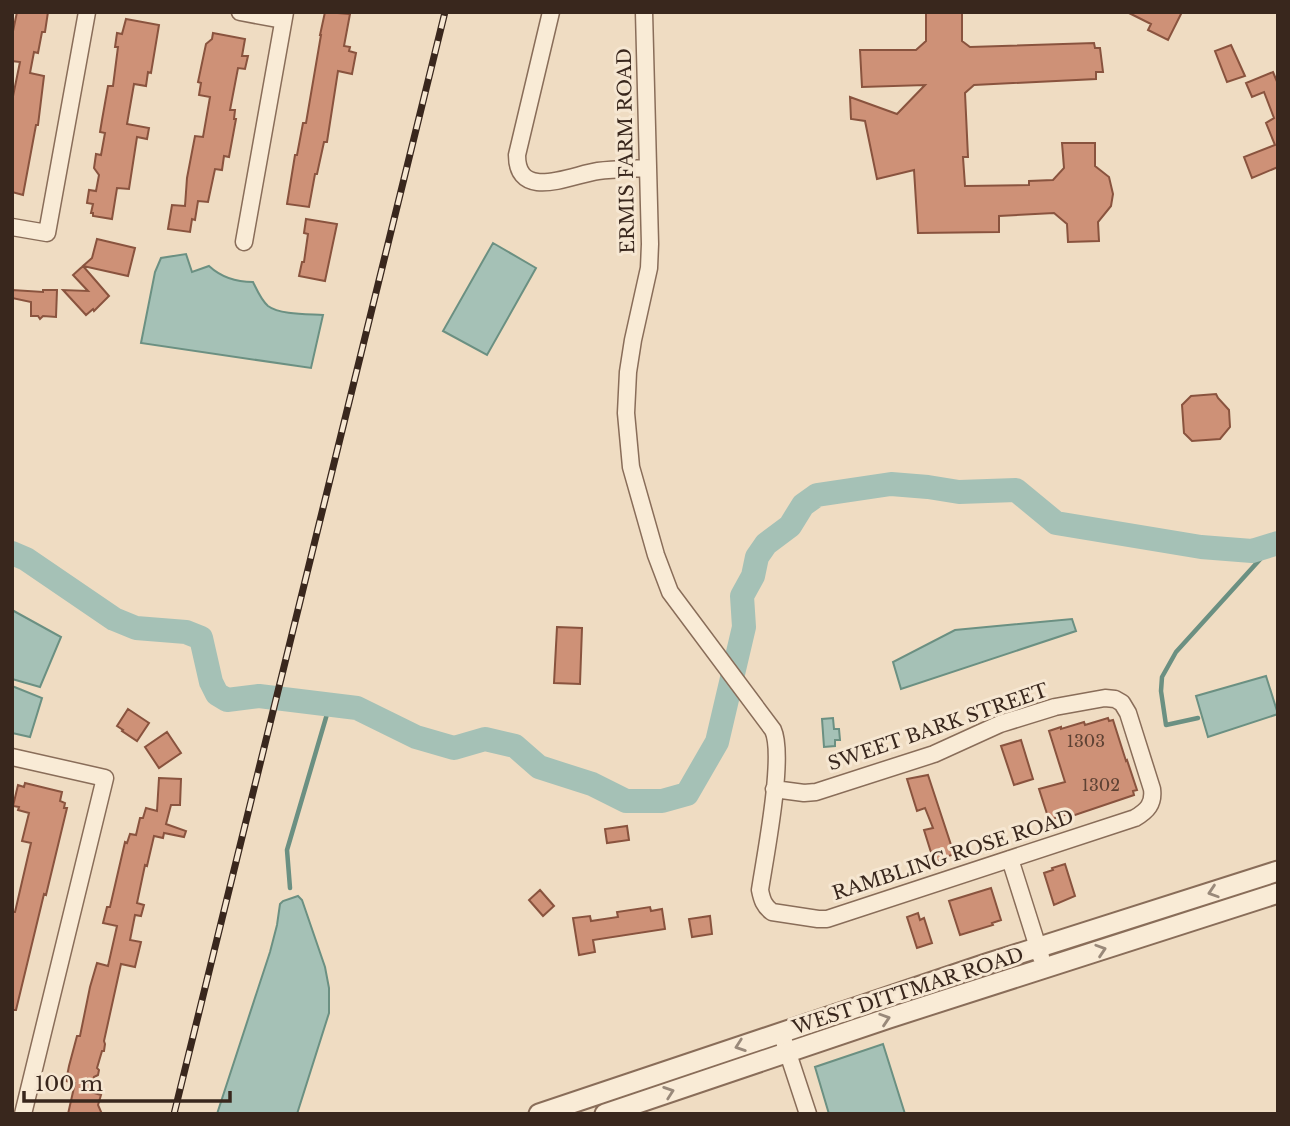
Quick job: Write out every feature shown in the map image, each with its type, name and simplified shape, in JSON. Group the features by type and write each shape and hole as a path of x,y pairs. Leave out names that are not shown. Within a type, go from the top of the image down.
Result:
{"street":[{"path":"12,227 47,233 87,12"},
{"path":"240,12 284,16 244,242"},
{"path":"551,12 516,155 522,176 543,183 600,171 648,169"},
{"name":"ERMIS FARM ROAD","path":"644,12 649,268 628,372 626,413 631,467 656,555 670,592 776,737 774,789 761,890 762,899 772,912"},
{"name":"SWEET BARK STREET","path":"774,789 816,792 934,754 1000,724 1055,707 1105,698 1122,703 1128,713 1152,789 1153,797 1144,813"},
{"path":"12,757 105,778 23,1114"},
{"name":"RAMBLING ROSE ROAD","path":"772,912 827,919 1144,813"},
{"path":"1010,859 1045,968"},
{"name":"WEST DITTMAR ROAD","path":"539,1114 781,1032 1278,871"},
{"name":"WEST DITTMAR ROAD","path":"605,1114 788,1051 1278,893"},
{"path":"781,1032 808,1114"}],"shaded area":[{"path":"493,243 536,268 487,355 443,331"},
{"path":"186,254 192,272 209,266 230,278 253,282 263,301 273,309 294,314 323,315 311,368 141,343 155,272 161,258"},
{"path":"12,610 61,637 40,687 12,679"},
{"path":"1072,619 1076,631 901,689 893,662 955,630"},
{"path":"1266,676 1278,714 1208,737 1196,696"},
{"path":"12,686 42,698 30,737 12,733"},
{"path":"833,718 834,729 839,729 840,740 835,740 835,746 824,747 822,719"},
{"path":"298,896 302,900 325,967 329,988 329,1013 297,1114 217,1114 270,952 280,904"},
{"path":"883,1044 905,1114 829,1114 815,1067"}],"building":[{"path":"17,12 48,12 45,32 42,32 38,53 34,52 30,73 44,76 38,125 23,195 12,192 12,101 20,62 12,61 12,36"},
{"path":"325,12 350,14 344,46 350,47 349,51 356,53 352,74 338,71 327,142 324,142 315,174 309,207 287,204 295,155 303,123 306,123"},
{"path":"926,12 962,12 962,41 970,47 1094,43 1095,48 1100,48 1103,72 1096,72 1096,79 974,85 965,93 968,157 963,157 965,186 1029,185 1029,181 1053,180 1064,168 1062,143 1095,143 1095,166 1109,177 1113,194 1111,206 1098,222 1099,241 1068,242 1067,224 1054,213 999,216 999,232 918,233 914,170 877,179 865,121 851,119 850,97 897,114 925,85 862,87 860,50 916,50 926,41"},
{"path":"1127,12 1182,12 1168,40 1148,30 1151,24"},
{"path":"126,19 159,25 151,73 148,72 146,86 134,84 127,124 149,128 147,139 137,137 129,189 117,188 112,219 93,216 93,204 87,203 89,190 96,191 99,175 94,168 96,154 101,155 105,133 100,132 108,86 113,86 117,33 122,34"},
{"path":"213,33 245,39 242,56 248,56 245,69 238,68 230,110 235,110 236,119 229,157 224,156 222,170 215,169 208,202 198,201 190,232 168,229 172,205 185,206 195,136 203,137 210,97 199,95 201,83 198,82 206,44 212,39"},
{"path":"1231,45 1245,76 1227,82 1215,51"},
{"path":"1273,72 1278,84 1278,167 1252,178 1244,157 1275,145 1266,123 1274,118 1264,92 1252,97 1246,83"},
{"path":"306,219 337,224 325,281 299,276 308,234 304,233"},
{"path":"97,239 135,248 128,276 83,266 92,258"},
{"path":"83,266 109,296 86,315 63,290 88,291 73,275"},
{"path":"12,290 57,290 56,317 43,316 40,319 38,316 31,316 31,302 12,298"},
{"path":"1216,394 1229,410 1230,427 1220,439 1192,441 1184,433 1182,405 1191,396"},
{"path":"557,627 582,628 580,684 554,683"},
{"path":"128,709 149,723 137,741 117,726"},
{"path":"1108,718 1109,721 1113,720 1137,790 1133,791 1134,795 1072,816 1071,813 1049,820 1039,789 1065,782 1049,731"},
{"path":"167,732 181,753 159,768 145,747"},
{"path":"1021,740 1033,779 1014,785 1001,746"},
{"path":"928,775 954,854 934,862 924,830 933,828 925,808 917,811 907,779"},
{"path":"159,778 181,779 180,805 171,805 166,824 186,831 184,837 164,833 163,838 154,836 147,866 145,865 137,903 144,905 141,916 135,915 130,940 141,942 135,967 121,964 104,1051 91,1092 101,1095 98,1105 102,1114 68,1114 75,1083 66,1081 69,1066 77,1036 80,1036 97,963 108,966 117,926 103,923 107,907 110,907 125,842 127,843 130,834 136,835 140,818 143,818 146,808 157,811"},
{"path":"25,783 62,792 60,801 65,803 64,808 67,808 16,1010 12,1010 12,912 15,912 31,843 22,841 29,813 13,806 18,785 24,787"},
{"path":"627,826 629,840 607,843 605,829"},
{"path":"1065,864 1075,896 1054,905 1044,873"},
{"path":"991,888 1001,920 960,935 949,901"},
{"path":"540,890 554,906 543,916 529,900"},
{"path":"650,907 651,911 662,909 665,929 593,940 595,952 579,955 573,918 590,916 591,921 618,917 617,912"},
{"path":"918,913 920,920 924,918 932,943 917,948 907,917"},
{"path":"710,916 712,934 692,937 689,919"}],"waterway":[{"path":"12,553 26,559 114,619 136,628 186,632 201,638 211,682 217,694 227,700 259,696 357,708 416,737 454,748 485,739 515,746 539,767 592,784 626,801 662,801 687,794 717,742 744,627 742,596 753,576 757,557 766,544 790,526 803,505 817,495 891,484 959,492 1016,490 1056,523 1201,547 1252,551 1278,543"},
{"path":"1198,718 1166,725 1161,691 1162,677 1176,652 1273,545"},
{"path":"290,888 287,850 330,704"}],"railway":[{"path":"174,1114 445,12"}]}
